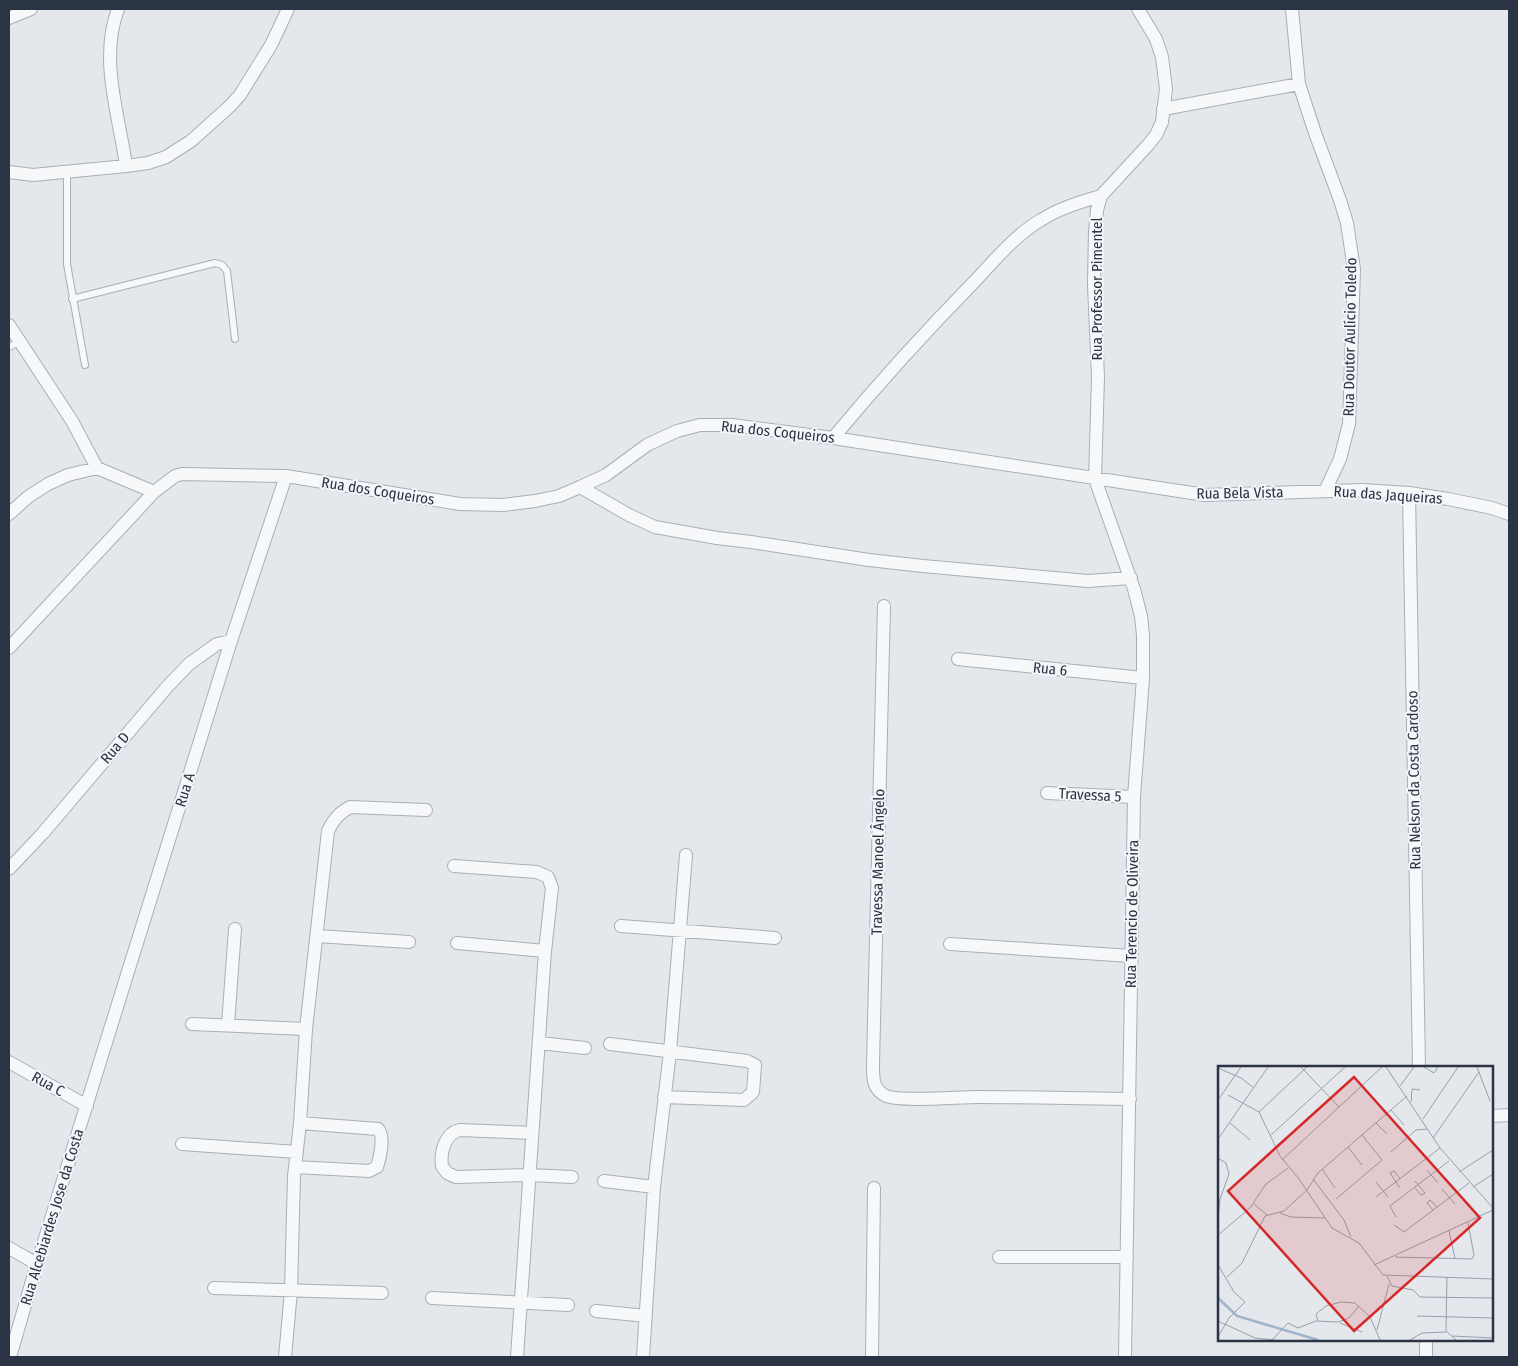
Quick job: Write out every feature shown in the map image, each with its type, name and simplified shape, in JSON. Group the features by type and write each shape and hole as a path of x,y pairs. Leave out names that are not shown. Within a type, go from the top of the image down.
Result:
{"street":[{"path":"9,18 31,9"},
{"path":"118,9 110,40 109,69 126,166"},
{"path":"9,172 33,175 67,172 148,163 166,157 191,140 230,106 249,83 271,45 288,9"},
{"name":"Rua Professor Pimentel","path":"1095,479 1098,377 1094,285 1097,210 1101,196 1156,135 1162,122 1166,89 1162,57 1156,38 1138,9"},
{"name":"Rua Doutor Aulício Toledo","path":"1292,9 1299,84 1314,133 1347,223 1354,269 1349,424 1340,459 1325,491"},
{"path":"1163,109 1299,84"},
{"path":"833,438 916,341 1003,252 1040,220 1066,207 1101,196"},
{"path":"9,326 14,345 72,421 96,468"},
{"name":"Rua dos Coqueiros","path":"9,648 154,492 175,476 182,474 286,476 460,504 502,505 559,496 606,475 647,445 677,431 700,425 732,425 833,438 1095,479"},
{"path":"9,514 28,497 48,484 68,475 96,468 154,492"},
{"name":"Rua A","path":"87,1106 231,641 286,476"},
{"name":"Rua Bela Vista","path":"1095,479 1206,496 1325,491"},
{"name":"Rua Terencio de Oliveira","path":"1095,479 1131,578 1142,616 1143,635 1143,678 1134,797 1124,1357"},
{"path":"580,487 629,515 655,527 717,538 923,566 1088,581 1131,578"},
{"name":"Rua das Jaqueiras","path":"1325,491 1362,490 1409,493 1448,499 1509,514"},
{"name":"Rua Nelson da Costa Cardoso","path":"1409,493 1419,1066"},
{"name":"Travessa Manoel Ângelo","path":"884,606 874,1083 876,1088 887,1096 904,1098 1130,1099"},
{"name":"Rua D","path":"9,869 44,833 167,687 204,653 217,644 231,641"},
{"name":"Rua 6","path":"958,659 1143,678"},
{"name":"Travessa 5","path":"1047,792 1134,797"},
{"path":"285,1357 291,1290 295,1167 306,1029 328,831 340,813 350,807 426,810"},
{"path":"643,1357 654,1187 670,1052 686,855"},
{"path":"454,866 537,872 546,875 551,882 552,888 545,951 517,1357"},
{"path":"621,926 775,938"},
{"path":"228,1025 235,928"},
{"path":"317,936 409,942"},
{"path":"457,943 545,951"},
{"path":"950,944 1131,956"},
{"path":"192,1024 306,1029"},
{"path":"540,1042 585,1048"},
{"path":"610,1044 747,1061 753,1063 756,1068 753,1092 744,1100 664,1097"},
{"name":"Rua C","path":"9,1062 87,1106"},
{"name":"Rua Alcebiardes Jose da Costa","path":"10,1357 87,1106"},
{"path":"1493,1116 1509,1115"},
{"path":"295,1167 369,1171 377,1167 379,1160 381,1135 378,1129 300,1123"},
{"path":"532,1133 455,1131 448,1135 444,1145 442,1166 447,1173 456,1177 529,1175 572,1177"},
{"path":"182,1144 297,1152"},
{"path":"604,1181 654,1187"},
{"path":"872,1357 874,1188"},
{"path":"9,1248 37,1264"},
{"path":"999,1257 1127,1257"},
{"path":"214,1288 382,1293"},
{"path":"432,1298 568,1305"},
{"path":"596,1312 646,1316"},
{"path":"1426,1341 1426,1357"}],"lane":[{"path":"67,172 67,264 85,365"},
{"path":"72,299 214,263 222,265 227,271 235,339"}]}
